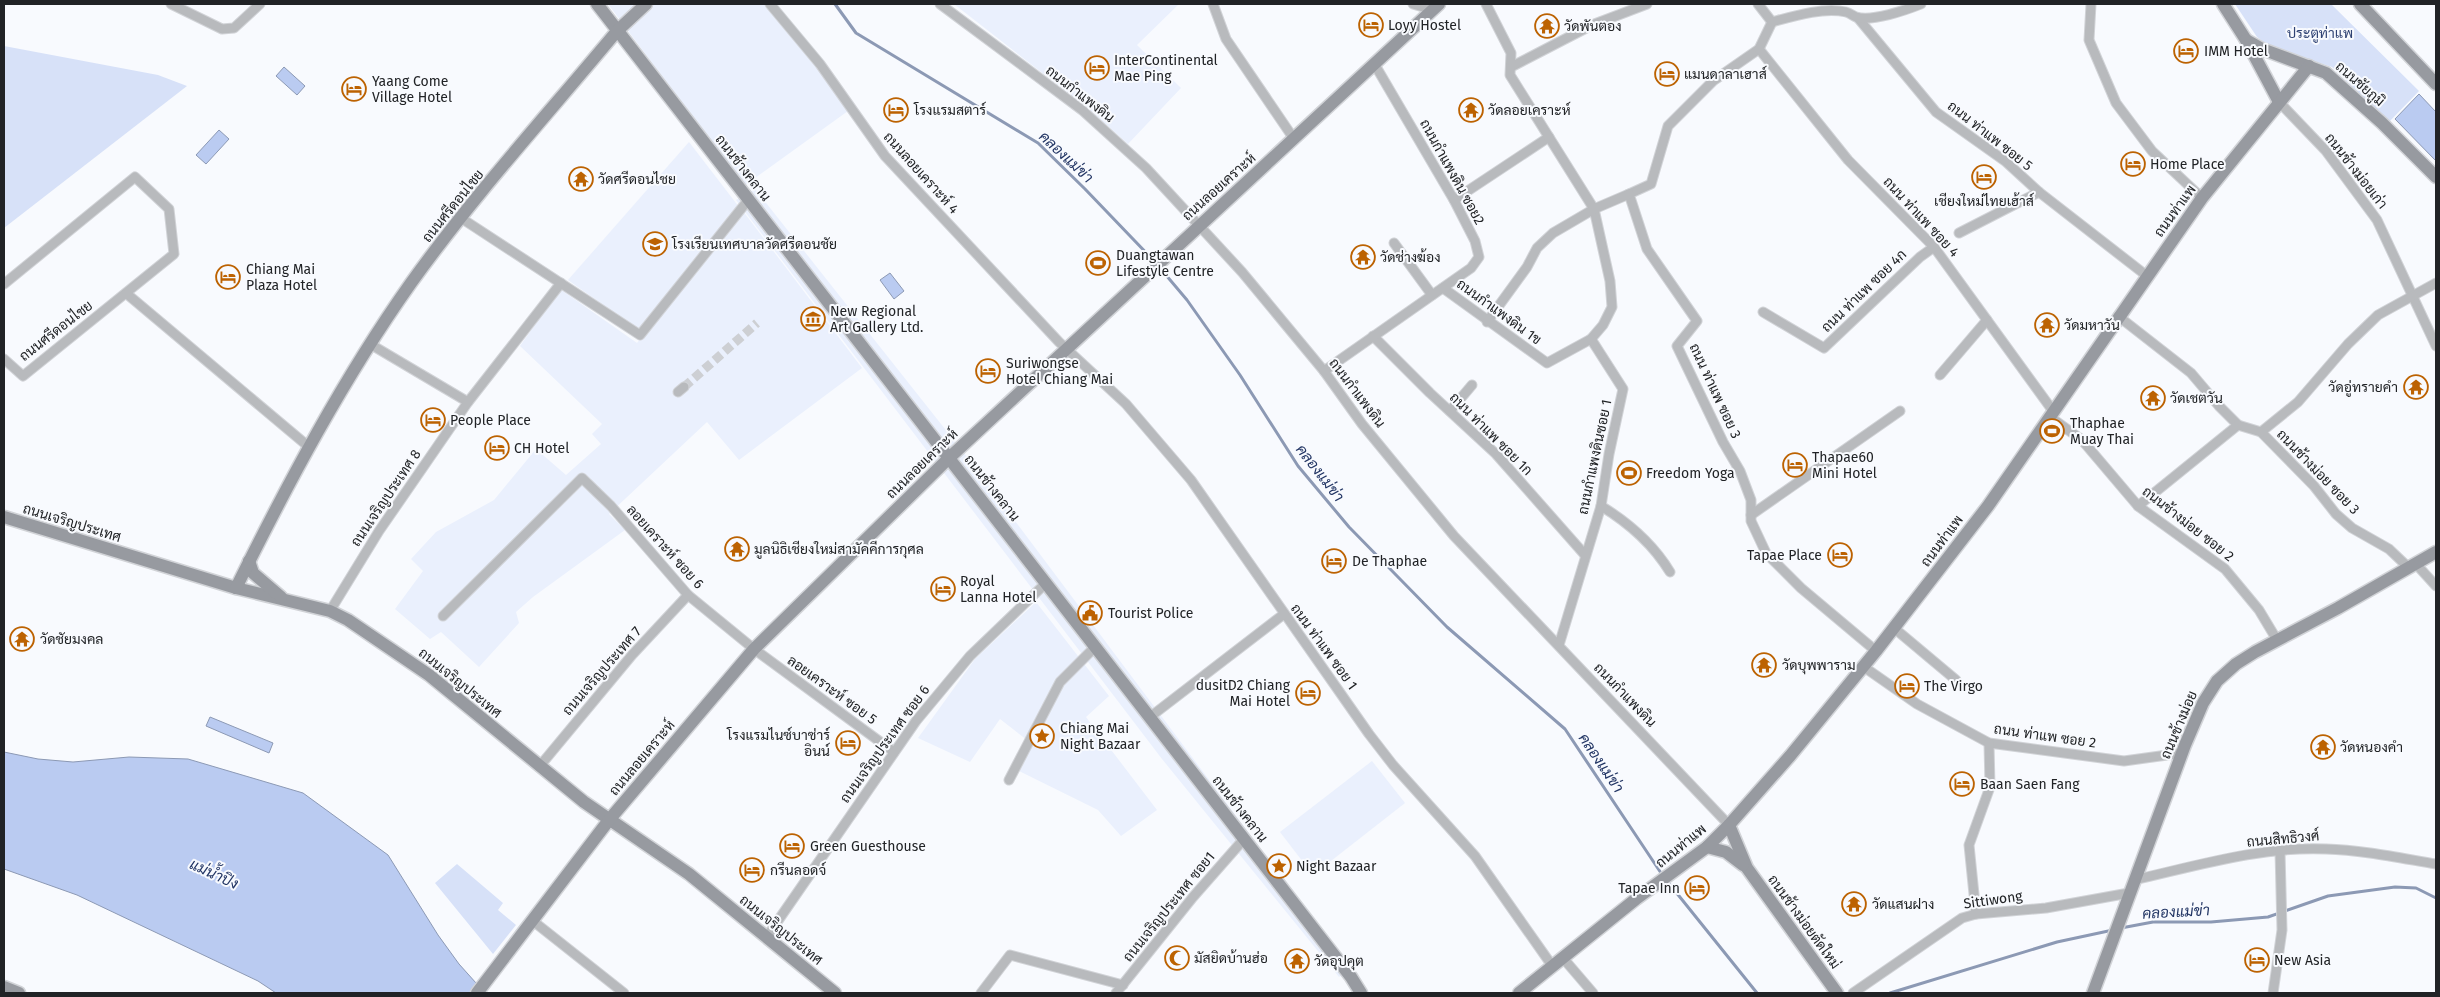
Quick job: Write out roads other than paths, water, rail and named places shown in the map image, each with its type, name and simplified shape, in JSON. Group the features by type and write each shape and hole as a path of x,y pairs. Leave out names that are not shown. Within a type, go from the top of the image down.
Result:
{"street":[{"path":"171,4 222,28 234,28 260,4"},
{"name":"ถนนช้างคลาน","path":"596,4 1150,717 1361,993"},
{"name":"ถนนศรีดอนไชย","path":"236,588 309,447 370,344 413,281 462,218 617,31 646,4"},
{"name":"ถนนลอยเคราะห์ 4","path":"770,4 820,64 885,156 1066,349"},
{"name":"ถนนกำแพงดิน","path":"940,4 1082,110 1146,168 1200,224 1324,371 1362,424 1454,536 1730,825"},
{"path":"1213,4 1226,39 1294,139"},
{"path":"1413,4 1436,7"},
{"path":"1486,4 1511,52 1510,75 1594,209 1610,281 1612,307 1603,325 1591,339"},
{"path":"1511,67 1592,26 1647,4"},
{"path":"1758,4 1772,22"},
{"path":"1772,22 1819,12 1846,12 1858,18 1904,12 1921,4"},
{"path":"2090,4 2090,40 2116,103 2152,150 2202,198"},
{"path":"2223,4 2246,40 2279,102"},
{"path":"2360,4 2436,84"},
{"name":"ถนนลอยเคราะห์","path":"477,993 609,820 754,649 949,458 1436,7"},
{"name":"ถนน ท่าแพ ซอย 5","path":"1858,18 1936,112 2005,161 2039,192 2147,276"},
{"path":"1487,322 1527,267 1537,248 1552,233 1594,209 1651,184 1668,126 1713,81 1759,49 1772,22"},
{"name":"ถนนชัยภูมิ","path":"2246,40 2262,49 2309,66 2338,81 2436,177"},
{"name":"ถนน ท่าแพ ซอย 4","path":"1759,49 1848,160 1934,248 2052,414"},
{"name":"ถนนกำแพงดิน ซอย2","path":"1324,371 1471,268 1478,257 1475,242 1454,200 1375,65"},
{"name":"ถนนท่าแพ","path":"1519,993 1707,846 1730,825 1864,667 1988,506 2118,316 2202,198 2309,66"},
{"name":"ถนนช้างม่อยเก่า","path":"2279,102 2326,151 2359,193 2377,220 2436,346"},
{"path":"1454,200 1549,137"},
{"name":"ถนนศรีดอนไชย","path":"4,284 135,177 169,209 174,254 127,294 23,376 4,359"},
{"path":"1959,233 2039,192"},
{"name":"ถนน ท่าแพ ซอย 3","path":"1629,194 1647,249 1697,321 1677,346 1723,442 1740,471 1751,500 1751,515 1755,534 1777,567 1876,651"},
{"path":"462,218 640,335 749,200"},
{"path":"1394,243 1432,295"},
{"name":"ถนน ท่าแพ ซอย 4ก","path":"1762,312 1824,348 1920,257 1934,248"},
{"name":"ถนนเจริญประเทศ 8","path":"330,612 379,531 468,402 561,283"},
{"path":"2261,432 2298,402 2348,344 2378,315 2436,283"},
{"name":"ถนนกำแพงดิน 1ข","path":"1443,288 1487,322 1547,363 1591,339"},
{"path":"127,294 309,447"},
{"name":"ถนนช้างม่อย ซอย 3","path":"2118,316 2191,373 2238,425 2261,432 2314,486 2336,514 2352,528 2389,550 2436,586"},
{"path":"1940,375 1987,320"},
{"name":"ถนน ท่าแพ ซอย 1ก","path":"1373,336 1496,454 1585,555"},
{"name":"ถนนกำแพงดินซอย 1","path":"1559,645 1601,506 1609,454 1623,389 1591,339"},
{"path":"370,344 468,402"},
{"name":"ถนน ท่าแพ ซอย 1","path":"1066,349 1126,404 1191,480 1284,614 1393,765 1475,856 1553,967"},
{"path":"1450,411 1472,385"},
{"path":"1751,515 1900,411"},
{"name":"ถนนช้างม่อย ซอย 2","path":"2052,414 2082,440 2138,506 2225,569 2242,586 2277,640"},
{"path":"2138,506 2238,425"},
{"name":"ลอยเคราะห์ ซอย 6","path":"443,616 582,478 611,506 688,595 754,649"},
{"path":"1601,506 1618,517 1658,552 1670,572"},
{"name":"ถนนเจริญประเทศ","path":"4,518 236,588 330,612 402,656 609,820 690,874 835,993"},
{"name":"ถนนช้างม่อย","path":"2093,993 2182,754 2203,703 2217,681 2236,664 2436,552"},
{"path":"249,561 254,573 284,600"},
{"name":"ถนนเจริญประเทศ ซอย 6","path":"766,938 894,752 970,656 1046,583"},
{"name":"ถนนเจริญประเทศ 7","path":"540,767 632,655 688,595"},
{"path":"1150,717 1284,614"},
{"path":"1894,628 1956,680"},
{"path":"1009,780 1060,682 1095,647"},
{"name":"ลอยเคราะห์ ซอย 5","path":"754,649 894,752"},
{"name":"ถนน ท่าแพ ซอย 2","path":"1864,667 1917,704 1989,743 2124,761 2182,754"},
{"path":"1976,914 1969,845 1990,787 1989,743"},
{"name":"ถนนช้างม่อยตัดใหม่","path":"1730,825 1747,868 1837,993"},
{"name":"ถนนเจริญประเทศ ซอย1","path":"1116,993 1244,839"},
{"name":"ถนนช้างม่อยตัดใหม่","path":"1707,846 1726,852 1747,868"},
{"name":"ถนนสิทธิวงศ์","path":"2134,880 2241,856 2280,850 2326,849 2436,864"},
{"path":"2273,993 2282,930 2283,898 2280,850"},
{"name":"Sittiwong","path":"1853,993 1953,922 1976,914 2046,908 2129,893"},
{"path":"532,921 624,993"},
{"path":"981,993 1010,955 1123,985"},
{"path":"1563,958 1593,993"},
{"path":"4,987 19,993"}],"water":[{"path":"284,67 305,86 297,95 276,76"},
{"path":"2419,94 2436,112 2436,161 2395,119"},
{"path":"219,130 229,139 206,164 196,155"},
{"path":"890,273 904,291 894,299 880,280"},
{"path":"210,717 273,743 269,753 206,726"},
{"name":"แม่น้ำปิง","path":"4,752 38,759 73,762 129,757 188,759 303,793 388,855 438,935 459,964 485,993 276,993 258,981 77,895 4,869"}],"waterway":[{"name":"คลองแม่ข่า","path":"835,4 856,33 1038,143 1156,263"},
{"name":"คลองแม่ข่า","path":"1160,268 1187,300 1240,375 1298,466 1349,527 1447,627 1565,729 1663,876"},
{"name":"คลองแม่ข่า","path":"1667,881 1757,993"},
{"name":"คลองแม่ข่า","path":"2121,928 2153,922 2211,922 2268,917 2328,896 2395,887 2416,888 2436,898"},
{"name":"คลองแม่ข่า","path":"1890,993 2057,942 2113,930"}],"tunnel":[{"path":"684,387 757,323"}],"place":[{"name":"Loyy Hostel","path":"1371,25"},
{"name":"วัดพันตอง","path":"1547,26"},
{"name":"IMM Hotel","path":"2186,51"},
{"name":"InterContinental Mae Ping","path":"1097,68"},
{"name":"แมนดาลาเฮาส์","path":"1667,74"},
{"name":"Yaang Come Village Hotel","path":"354,89"},
{"name":"โรงแรมสตาร์","path":"896,110"},
{"name":"วัดลอยเคราะห์","path":"1471,110"},
{"name":"Home Place","path":"2133,164"},
{"name":"เชียงใหม่ไทยเฮ้าส์","path":"1984,177"},
{"name":"วัดศรีดอนไชย","path":"581,179"},
{"name":"โรงเรียนเทศบาลวัดศรีดอนชัย","path":"655,244"},
{"name":"วัดช่างฆ้อง","path":"1363,257"},
{"name":"Duangtawan Lifestyle Centre","path":"1098,263"},
{"name":"Chiang Mai Plaza Hotel","path":"228,277"},
{"name":"New Regional Art Gallery Ltd.","path":"813,319"},
{"name":"วัดมหาวัน","path":"2047,325"},
{"name":"Suriwongse Hotel Chiang Mai","path":"988,371"},
{"name":"วัดอู่ทรายคำ","path":"2416,387"},
{"name":"วัดเชตวัน","path":"2153,398"},
{"name":"People Place","path":"433,420"},
{"name":"Thaphae Muay Thai","path":"2052,431"},
{"name":"CH Hotel","path":"497,448"},
{"name":"Thapae60 Mini Hotel","path":"1795,465"},
{"name":"Freedom Yoga","path":"1629,473"},
{"name":"มูลนิธิเชียงใหม่สามัคคีการกุศล","path":"737,549"},
{"name":"Tapae Place","path":"1840,555"},
{"name":"De Thaphae","path":"1334,561"},
{"name":"Royal Lanna Hotel","path":"943,589"},
{"name":"Tourist Police","path":"1090,613"},
{"name":"วัดชัยมงคล","path":"22,639"},
{"name":"วัดบุพพาราม","path":"1764,665"},
{"name":"The Virgo","path":"1907,686"},
{"name":"dusitD2 Chiang Mai Hotel","path":"1308,693"},
{"name":"Chiang Mai Night Bazaar","path":"1042,736"},
{"name":"โรงแรมไนซ์บาซ่าร์ อินน์","path":"848,743"},
{"name":"วัดหนองคำ","path":"2323,747"},
{"name":"Baan Saen Fang","path":"1962,784"},
{"name":"Green Guesthouse","path":"792,846"},
{"name":"Night Bazaar","path":"1279,866"},
{"name":"กรีนลอดจ์","path":"752,870"},
{"name":"Tapae Inn","path":"1697,888"},
{"name":"วัดแสนฝาง","path":"1854,904"},
{"name":"มัสยิดบ้านฮ่อ","path":"1177,958"},
{"name":"New Asia","path":"2257,960"},
{"name":"วัดอุปคุต","path":"1297,961"}],"park label":[{"name":"ประตูท่าแพ","path":"2320,33"}]}
